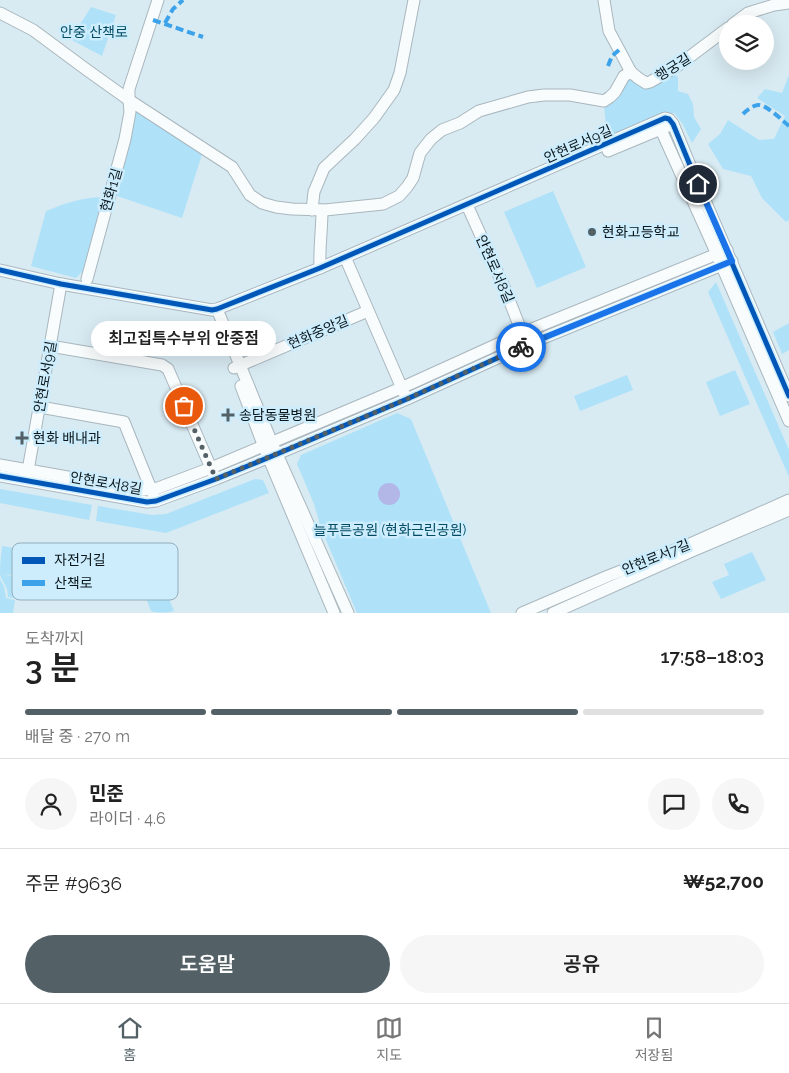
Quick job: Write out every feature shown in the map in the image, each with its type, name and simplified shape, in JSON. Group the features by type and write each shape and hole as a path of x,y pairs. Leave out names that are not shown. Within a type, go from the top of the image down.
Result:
{"street":[{"name":"현화1길","path":"87,279 125,139 130,112 129,100 132,81 158,0"},
{"path":"320,268 322,225 314,192 324,168 374,118 394,90 400,73 414,0"},
{"path":"0,13 33,30 129,100 232,167 250,195 262,203 276,207 317,210 383,204 399,196 413,178 420,153 430,139 442,130 460,124 480,111 528,97 544,95 570,95 604,101 610,97 624,76 631,72 609,31 604,0"},
{"path":"745,15 774,5 789,3"},
{"name":"행궁길","path":"631,72 646,83 650,82 676,67 719,35"},
{"name":"안현로서9길","path":"215,312 346,259 659,125 673,124 724,258 789,396"},
{"path":"659,125 724,258 789,420"},
{"name":"안현로서8길","path":"468,207 522,333"},
{"name":"안현로서8길","path":"0,476 27,476 135,490 151,490 268,445 401,388 522,333 724,258"},
{"name":"안현로서8길","path":"0,465 27,476 147,502 156,501 273,456 407,399 724,258"},
{"path":"346,259 407,399"},
{"name":"안현로서9길","path":"215,312 346,259"},
{"path":"1,275 215,312 268,445 348,613"},
{"name":"안현로서9길","path":"27,476 61,286"},
{"name":"현화중앙길","path":"238,366 368,311"},
{"path":"50,346 162,365 168,369 216,479"},
{"name":"안현로서8길","path":"40,408 124,422 151,490"},
{"path":"273,456 334,613"},
{"path":"151,490 156,501"},
{"name":"안현로서7길","path":"553,613 789,500"},
{"name":"안현로서7길","path":"522,613 608,576 789,510"}],"green space":[{"name":"안중 산책로","path":"91,7 116,15 102,56 70,39"},
{"path":"673,74 678,77 678,91 688,94 693,104 694,117 701,129 692,143 682,123 674,113 648,119 607,138 604,105 627,78 644,86"},
{"path":"789,75 789,220 786,222 762,198 751,176 723,169 708,144 720,134 728,120 759,140 774,139 785,116 757,98 765,89 782,93"},
{"path":"135,108 203,151 182,218 114,195"},
{"path":"553,191 586,267 537,288 504,212"},
{"path":"102,197 84,270 76,278 31,266 46,211 73,201"},
{"path":"716,282 789,450 789,477 708,292"},
{"path":"789,323 789,350 782,354 773,332"},
{"path":"735,370 750,404 720,416 706,382"},
{"path":"627,375 633,390 580,411 574,396"},
{"name":"늘푸른공원 (현화근린공원)","path":"397,413 411,419 491,613 357,613 321,528 314,504 297,464 301,455"},
{"path":"255,479 263,480 269,493 166,533 96,521 98,506 152,515 166,514"},
{"path":"0,489 92,505 89,520 0,503"},
{"path":"2,546 12,548 12,575 3,574 12,576 12,598 8,597 0,574"},
{"path":"752,552 766,580 721,599 712,582 729,575 724,564"},
{"path":"0,579 6,598 15,600 13,613 0,613"},
{"path":"147,600 169,600 174,611 156,612 151,611"}],"shaded area":[{"path":"385,483 393,483 400,490 400,498 393,505 385,505 378,498 378,490"}],"marked path":[{"path":"165,23 173,9 183,0"},
{"path":"153,20 203,37"},
{"path":"608,66 612,56 619,50"},
{"path":"743,114 754,106 761,105 789,126"}],"cycle path":[{"path":"0,270 61,284 212,310 217,309 320,268 665,118 669,119 673,124 789,396"},
{"path":"0,476 147,502 156,501 277,454 407,399 526,345 732,261"}],"way so far":[{"path":"184,406 216,479 407,399 521,347"}],"place":[{"name":"현화고등학교","path":"592,232"},
{"name":"최고집특수부위 안중점","path":"184,406"},
{"name":"송담동물병원","path":"228,415"},
{"name":"현화 배내과","path":"22,438"}],"route":[{"path":"521,347 732,261 698,184"}]}
